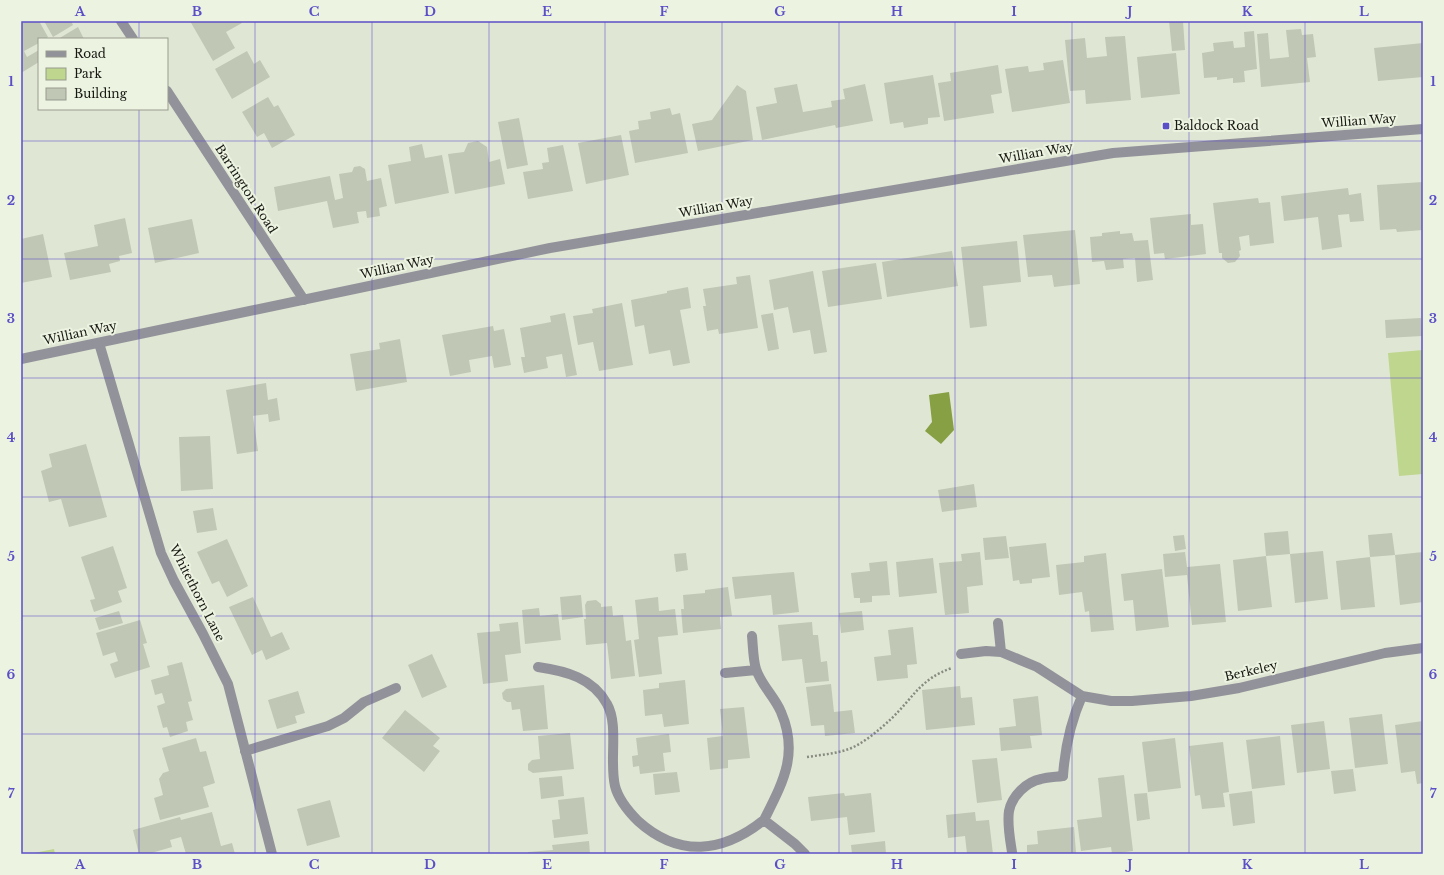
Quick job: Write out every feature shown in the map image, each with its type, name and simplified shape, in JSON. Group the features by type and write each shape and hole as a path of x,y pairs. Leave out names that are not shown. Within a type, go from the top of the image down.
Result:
{"street":[{"path":"121,21 132,38"},
{"name":"Barrington Road","path":"168,93 304,300"},
{"name":"Willian Way","path":"21,359 550,248 1113,153 1423,129"},
{"name":"Whitethorn Lane","path":"99,343 161,553 174,581 204,634 228,684 272,854"},
{"path":"998,623 1001,652"},
{"path":"538,666 576,675 599,691 608,706 612,719 613,772 615,788 624,805 636,819 650,832 668,842 684,846 701,847 717,845 750,831 764,820 782,783 787,767 788,743 782,712 756,670 752,636"},
{"name":"Berkeley","path":"961,654 986,651 1001,652 1037,667 1082,696 1111,701 1132,701 1191,696 1239,688 1385,652 1423,648"},
{"path":"725,674 756,670"},
{"path":"245,752 328,726 344,718 364,702 396,688"},
{"path":"1012,852 1008,821 1009,810 1018,792 1028,784 1039,779 1063,776 1065,750 1071,725 1082,696"},
{"path":"764,820 795,844 805,854"}],"path":[{"path":"788,758 832,753 848,749 862,741 892,718 921,685 932,677 959,666 961,654"}],"green space":[{"path":"1423,350 1423,474 1399,476 1388,353"},
{"path":"54,849 55,854 29,854"}],"shaded area":[{"path":"949,392 954,430 941,444 925,431 932,422 929,395"}],"building":[{"path":"25,21 39,21 48,37 38,38 38,44 24,51 27,57 38,51 38,63 21,73 21,23"},
{"path":"44,21 71,21 73,25 53,37"},
{"path":"190,21 241,21 242,23 226,32 235,48 213,61"},
{"path":"1169,21 1183,21 1185,50 1172,51"},
{"path":"78,27 84,38 60,38"},
{"path":"1301,29 1302,35 1313,34 1316,57 1307,58 1310,82 1261,87 1257,34 1268,33 1270,59 1289,57 1286,30"},
{"path":"1254,31 1257,69 1244,71 1245,82 1233,83 1233,78 1217,80 1217,77 1204,78 1202,53 1214,51 1213,43 1233,41 1234,48 1245,47 1244,32"},
{"path":"1125,36 1131,100 1086,104 1085,90 1070,91 1065,40 1085,38 1087,58 1107,56 1105,37"},
{"path":"1423,43 1423,77 1378,81 1374,48"},
{"path":"247,51 254,64 260,60 270,77 232,99 215,69"},
{"path":"1176,53 1180,94 1141,98 1137,57"},
{"path":"1063,60 1070,103 1012,112 1005,69 1028,66 1029,72 1044,70 1043,63"},
{"path":"998,65 1002,93 991,95 994,113 944,121 938,83 951,81 950,73"},
{"path":"933,75 940,117 928,118 928,124 904,128 903,122 890,124 884,83"},
{"path":"797,84 803,112 832,107 831,101 845,99 843,89 865,84 873,121 836,128 835,125 762,140 756,107 777,103 774,88"},
{"path":"737,85 746,91 753,140 698,151 692,124 712,120"},
{"path":"268,97 274,107 278,105 295,135 272,148 264,133 257,137 242,112"},
{"path":"670,108 672,115 680,113 688,153 635,163 629,131 639,129 638,121 651,119 650,112"},
{"path":"519,118 528,165 507,169 498,122"},
{"path":"621,135 629,175 586,184 578,143"},
{"path":"478,141 487,147 489,162 500,159 505,184 455,194 448,154 464,152 468,143"},
{"path":"422,144 425,158 442,155 449,193 395,204 388,165 411,161 409,147"},
{"path":"563,145 573,191 528,199 523,172 543,169 542,163 549,162 547,148"},
{"path":"360,166 365,169 367,181 381,178 387,206 379,208 380,216 367,218 366,211 357,212 359,223 333,228 327,201 278,211 274,187 330,176 335,200 343,198 339,174 352,172 354,167"},
{"path":"1423,182 1423,230 1397,232 1396,229 1380,230 1377,185"},
{"path":"1348,188 1349,195 1361,193 1364,221 1350,222 1349,214 1338,215 1342,247 1322,250 1318,217 1284,221 1281,196"},
{"path":"1258,198 1259,203 1270,202 1274,243 1250,246 1249,235 1239,237 1241,250 1239,251 1240,256 1235,262 1228,263 1222,258 1222,253 1219,253 1213,203"},
{"path":"1191,214 1191,225 1203,224 1206,254 1165,259 1164,253 1154,254 1150,218"},
{"path":"125,218 132,253 119,256 120,261 109,264 111,272 70,280 64,253 98,246 94,225"},
{"path":"192,219 199,253 155,263 148,228"},
{"path":"1075,230 1080,284 1054,287 1052,275 1028,277 1023,235"},
{"path":"1120,231 1120,234 1132,233 1134,241 1148,240 1153,280 1137,282 1135,258 1123,259 1124,268 1106,270 1104,261 1092,262 1090,237 1102,236 1102,233"},
{"path":"43,234 52,277 21,283 21,239"},
{"path":"1017,241 1021,282 983,286 987,326 970,328 961,247"},
{"path":"952,251 958,286 887,297 882,262"},
{"path":"876,263 882,299 828,307 822,271"},
{"path":"813,271 827,352 814,354 810,330 793,333 788,307 774,310 769,280"},
{"path":"750,275 758,328 719,334 718,329 707,331 703,306 706,306 703,289 737,284 736,277"},
{"path":"688,287 691,308 680,310 690,363 673,366 670,350 649,354 644,325 635,327 631,300"},
{"path":"622,303 633,365 599,371 593,342 578,345 573,316 593,313 592,309"},
{"path":"565,313 577,375 566,377 562,354 546,357 548,368 524,373 521,357 525,357 520,328 551,322 550,316"},
{"path":"773,313 779,349 768,351 761,315"},
{"path":"1421,318 1422,336 1386,338 1385,320"},
{"path":"493,326 494,331 504,329 511,365 494,368 492,356 469,360 471,372 450,376 442,335"},
{"path":"400,339 407,382 356,391 350,354 380,349 379,343"},
{"path":"266,383 268,400 277,398 280,420 269,422 268,414 253,416 258,451 237,454 226,390"},
{"path":"210,436 213,489 181,491 179,437"},
{"path":"86,444 107,517 69,527 61,499 49,502 41,471 52,467 49,454"},
{"path":"974,484 977,507 942,512 938,490"},
{"path":"213,508 217,530 197,533 193,511"},
{"path":"1288,531 1290,554 1266,556 1264,533"},
{"path":"1392,533 1395,555 1370,557 1368,535"},
{"path":"1184,535 1186,549 1175,551 1173,536"},
{"path":"1006,536 1009,558 985,560 983,538"},
{"path":"227,539 248,586 227,597 219,581 212,584 197,552"},
{"path":"1046,543 1050,577 1032,579 1032,583 1020,584 1019,580 1013,581 1009,547"},
{"path":"113,546 127,588 118,591 122,602 94,612 90,600 95,599 81,557"},
{"path":"1323,551 1328,599 1295,603 1290,554"},
{"path":"980,552 983,585 967,587 969,613 945,615 939,563 962,561 961,554"},
{"path":"1185,552 1187,567 1220,564 1226,622 1192,625 1187,575 1165,577 1163,554"},
{"path":"1423,552 1423,602 1400,605 1395,555"},
{"path":"686,553 688,570 676,572 674,554"},
{"path":"1106,553 1114,630 1091,632 1089,611 1085,612 1082,592 1059,595 1056,565 1084,562 1084,556"},
{"path":"1266,556 1272,607 1238,611 1233,560"},
{"path":"1370,557 1375,607 1341,610 1336,561"},
{"path":"933,558 937,593 899,597 896,562"},
{"path":"887,561 890,595 872,596 872,602 860,603 860,598 854,598 851,573 870,571 869,563"},
{"path":"1162,569 1169,627 1136,631 1133,600 1124,601 1121,574"},
{"path":"794,572 799,612 773,615 771,595 735,599 732,577"},
{"path":"728,587 732,616 720,617 721,629 683,633 681,609 684,609 683,595 705,593 705,590"},
{"path":"581,595 583,617 562,620 560,597"},
{"path":"253,597 271,637 282,632 290,649 266,660 262,650 252,655 229,607"},
{"path":"658,597 659,611 675,609 678,635 658,637 662,674 639,677 634,640 639,639 635,600"},
{"path":"596,600 601,604 601,607 612,606 613,616 623,615 626,641 631,640 635,676 611,679 607,643 586,645 584,619 586,619 585,605 587,601"},
{"path":"539,608 540,616 558,614 561,640 525,644 522,610"},
{"path":"119,611 123,623 99,630 95,618"},
{"path":"862,611 864,630 841,633 839,613"},
{"path":"140,620 147,643 143,644 150,667 115,678 110,664 118,661 115,652 103,656 96,633"},
{"path":"518,622 521,653 505,655 508,681 483,684 477,633 500,631 499,624"},
{"path":"812,622 813,635 818,635 821,662 827,661 829,681 805,683 802,659 782,661 778,625"},
{"path":"913,627 917,664 907,665 908,678 877,681 874,657 891,655 888,630"},
{"path":"432,654 447,687 422,698 408,665"},
{"path":"182,662 192,701 188,702 193,720 186,722 188,731 170,737 167,727 163,728 157,706 165,703 162,693 155,695 151,680 169,675 167,666"},
{"path":"685,680 689,724 664,727 662,714 645,716 643,690 659,688 659,683"},
{"path":"831,684 834,712 852,710 855,733 825,736 824,725 811,726 806,687"},
{"path":"544,685 548,729 523,731 520,709 512,710 511,702 507,702 503,699 502,693 506,689"},
{"path":"960,686 961,698 972,697 975,725 926,730 922,690"},
{"path":"298,691 305,713 295,716 297,723 277,729 268,700"},
{"path":"1038,696 1042,735 1030,736 1032,748 1001,751 999,728 1016,726 1013,699"},
{"path":"744,707 750,758 728,760 728,768 710,770 707,738 723,736 720,709"},
{"path":"405,710 440,738 433,746 440,751 424,772 382,738"},
{"path":"1382,714 1388,764 1355,768 1349,718"},
{"path":"1324,721 1330,769 1297,773 1291,725"},
{"path":"1423,721 1423,783 1417,784 1415,771 1401,773 1395,725"},
{"path":"570,733 574,769 533,773 528,770 528,764 532,760 540,759 538,736"},
{"path":"669,734 671,752 663,753 665,771 640,774 639,766 633,767 632,756 638,755 636,738"},
{"path":"1280,736 1285,785 1252,789 1246,740"},
{"path":"196,738 200,752 206,751 215,783 203,787 209,807 160,820 154,798 163,795 159,779 163,773 169,771 162,748"},
{"path":"1175,738 1181,788 1148,792 1142,742"},
{"path":"1223,742 1229,792 1223,793 1225,807 1202,809 1200,795 1195,796 1189,746"},
{"path":"997,758 1002,800 977,803 972,760"},
{"path":"1353,769 1356,791 1334,794 1331,771"},
{"path":"677,772 680,792 655,795 653,774"},
{"path":"1124,775 1133,851 1112,854 1111,847 1081,851 1077,820 1102,817 1098,778"},
{"path":"562,776 564,796 541,799 539,778"},
{"path":"1252,791 1255,823 1233,826 1229,794"},
{"path":"844,793 845,796 871,793 875,832 849,835 847,817 811,821 808,797"},
{"path":"1147,793 1150,819 1137,821 1134,794"},
{"path":"584,797 588,834 554,838 552,820 560,819 558,800"},
{"path":"330,800 340,837 307,846 297,809"},
{"path":"212,812 221,846 232,843 235,854 186,854 181,837 170,840 172,847 148,854 139,854 133,830 180,817 181,820"},
{"path":"975,812 976,821 989,820 993,854 967,854 965,836 948,838 946,815"},
{"path":"1074,827 1076,853 1027,854 1027,845 1038,844 1037,831"},
{"path":"589,841 590,854 528,854 528,852 553,850 552,845"},
{"path":"885,841 886,854 852,854 851,845"}],"place":[{"name":"Baldock Road","path":"1166,126"}]}
